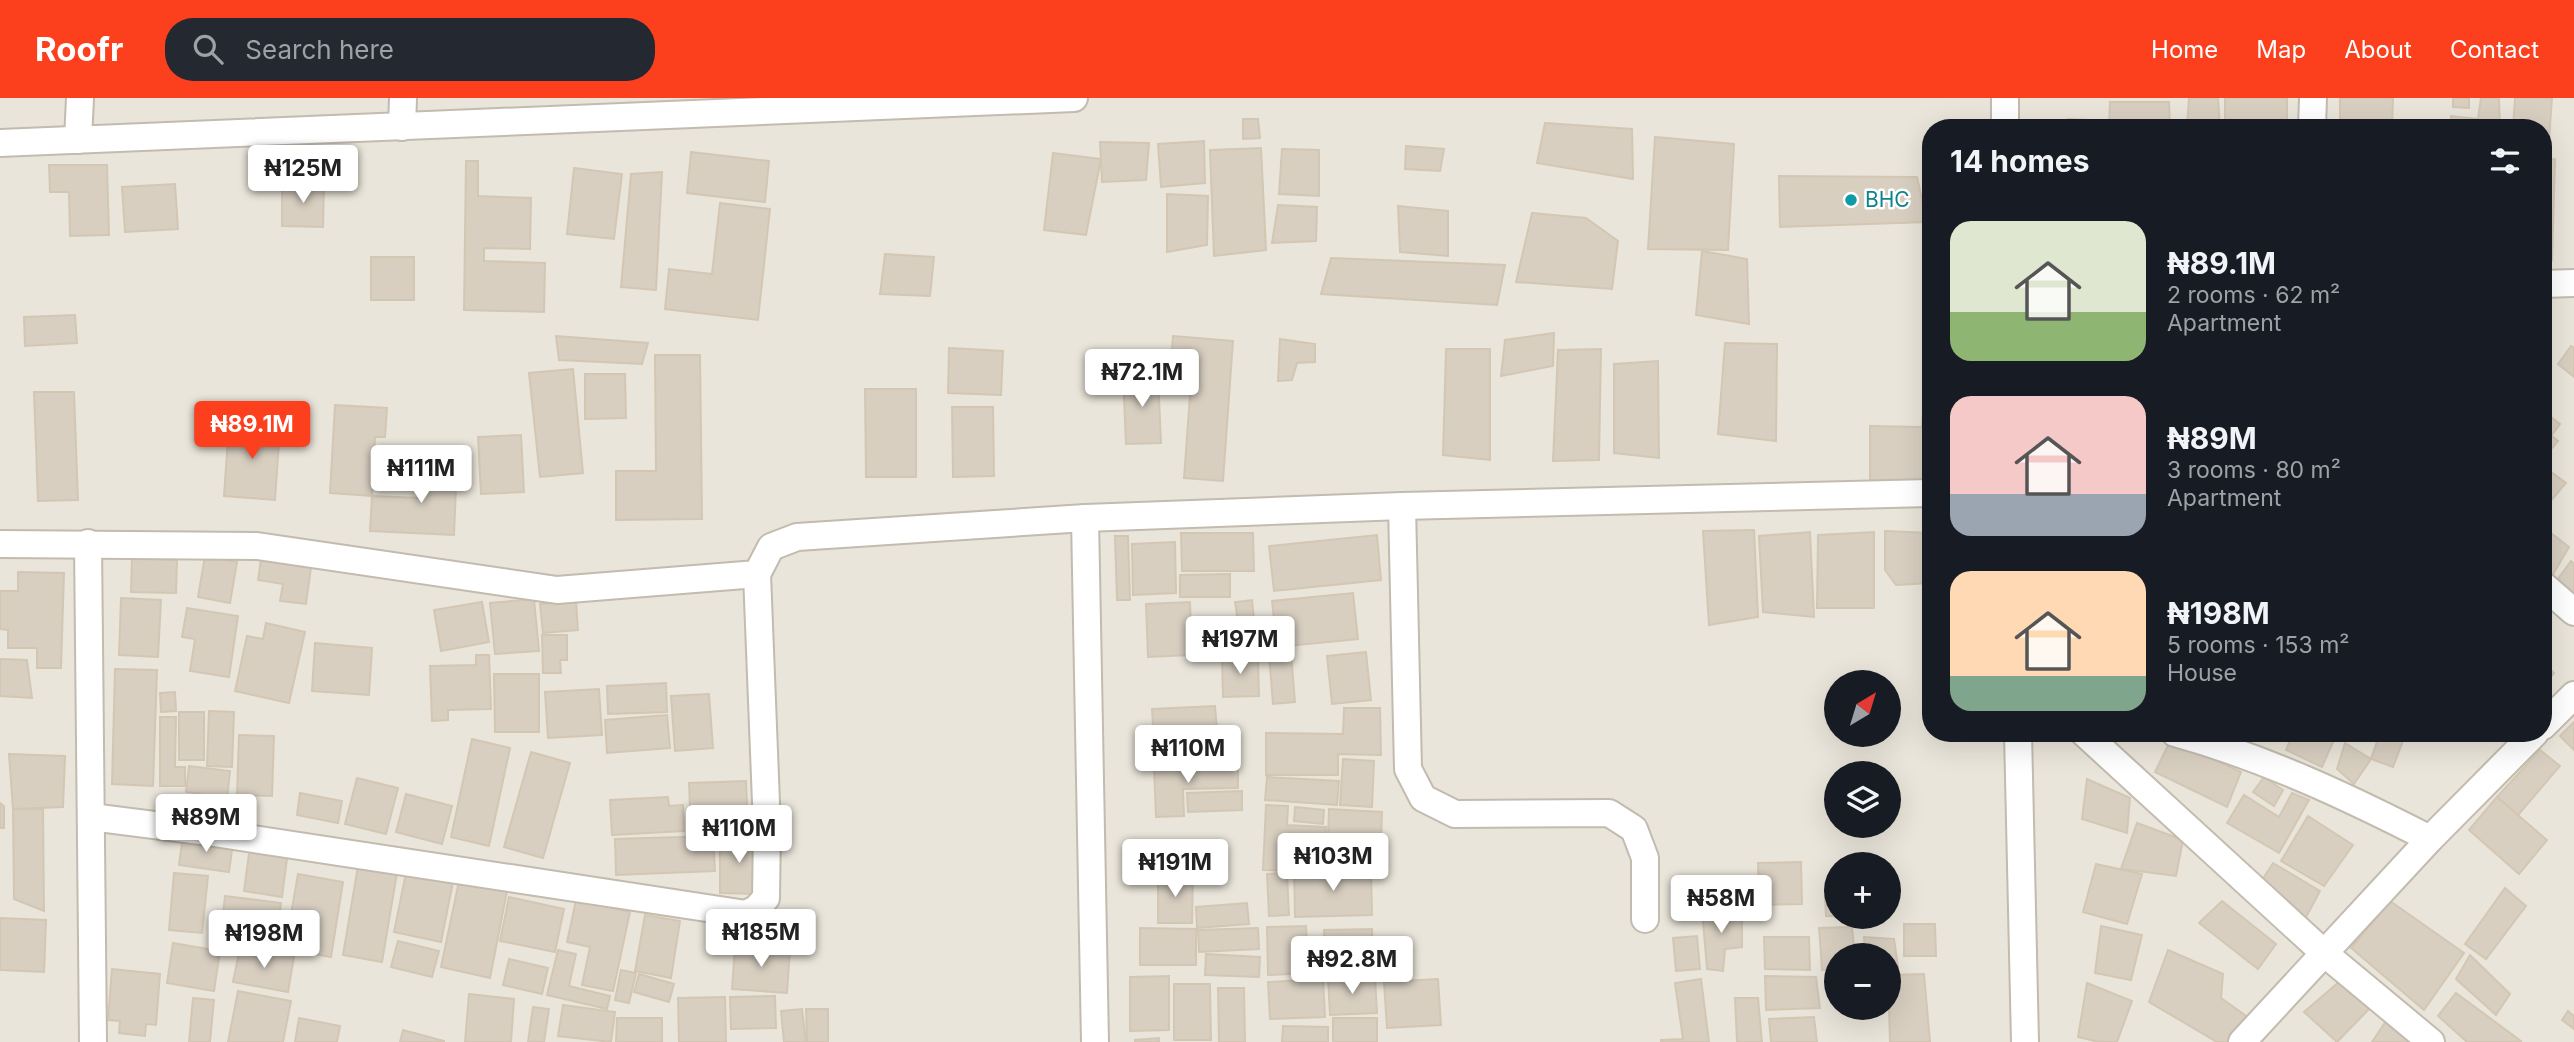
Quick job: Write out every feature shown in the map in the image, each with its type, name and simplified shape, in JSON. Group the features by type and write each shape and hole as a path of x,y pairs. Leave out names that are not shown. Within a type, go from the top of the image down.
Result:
{"street":[{"path":"78,140 80,98"},
{"path":"402,127 403,98"},
{"path":"0,143 402,127 745,105 1074,98"},
{"path":"2005,98 2005,119"},
{"path":"2313,119 2314,98"},
{"path":"2552,284 2574,283"},
{"path":"91,817 201,831 746,914 756,909 766,898 767,828 757,575 771,547 797,537 1085,518 1402,506 1922,493"},
{"path":"1402,506 1408,769 1423,798 1455,814 1609,813 1634,829 1646,858 1645,919"},
{"path":"1085,518 1095,1042"},
{"path":"88,543 93,1042"},
{"path":"0,544 257,546 557,590 757,575"},
{"path":"2552,594 2574,612"},
{"path":"2552,717 2574,695"},
{"path":"2018,742 2025,1042"},
{"path":"2094,742 2324,953 2431,1042"},
{"path":"2208,742 2337,792 2430,839"},
{"path":"2242,1042 2430,839 2526,742"}],"shaded area":[{"path":"0,98 2574,98 2574,1042 0,1042"}],"building":[{"path":"2189,98 2218,98 2219,119 2188,119"},
{"path":"2225,98 2287,98 2287,119 2225,119"},
{"path":"2340,98 2393,98 2392,119 2340,119"},
{"path":"2453,98 2469,98 2469,108 2453,107"},
{"path":"2481,98 2499,98 2500,119 2478,119"},
{"path":"2515,98 2552,98 2550,119 2514,119"},
{"path":"2110,102 2169,102 2170,119 2109,119"},
{"path":"2451,116 2478,119 2451,119"},
{"path":"1243,119 1258,119 1260,138 1243,139"},
{"path":"1545,123 1632,129 1633,179 1537,163"},
{"path":"1655,137 1734,144 1728,250 1648,249"},
{"path":"1204,141 1205,183 1161,187 1158,144"},
{"path":"1100,142 1149,143 1146,180 1102,182"},
{"path":"1406,146 1444,149 1440,171 1405,169"},
{"path":"1261,148 1266,250 1214,256 1210,150"},
{"path":"1282,149 1319,150 1319,196 1279,194"},
{"path":"691,152 769,161 765,202 687,193"},
{"path":"1053,153 1101,159 1086,235 1044,230"},
{"path":"2552,159 2555,159 2552,260"},
{"path":"466,161 478,161 478,196 531,198 530,249 484,248 484,261 545,263 544,312 464,310"},
{"path":"49,165 107,165 109,235 70,236 69,192 50,192"},
{"path":"574,168 622,174 614,239 567,234"},
{"path":"662,172 656,290 621,287 631,174"},
{"name":"BHC","path":"1779,176 1917,177 1922,200 1922,222 1780,227"},
{"path":"175,184 178,229 125,232 122,187"},
{"path":"282,184 324,185 323,227 282,226"},
{"path":"1167,194 1208,196 1207,245 1167,252"},
{"path":"720,203 770,209 758,320 665,309 669,269 712,274"},
{"path":"1278,205 1317,207 1316,241 1272,243"},
{"path":"1398,206 1448,211 1448,256 1400,252"},
{"path":"1532,213 1586,218 1618,241 1612,289 1516,282"},
{"path":"1702,251 1747,259 1749,324 1696,315"},
{"path":"885,254 934,257 930,296 880,294"},
{"path":"371,257 414,257 414,300 371,300"},
{"path":"1331,258 1505,265 1497,305 1321,294"},
{"path":"75,315 77,343 25,346 24,317"},
{"path":"1554,333 1553,366 1501,376 1505,340"},
{"path":"556,336 648,343 642,364 559,360"},
{"path":"1173,336 1233,341 1223,481 1184,478 1191,382 1170,376"},
{"path":"1280,339 1315,344 1315,362 1297,363 1292,380 1278,381"},
{"path":"1725,343 1777,344 1776,441 1718,434"},
{"path":"2571,346 2574,348 2574,377 2558,364"},
{"path":"949,348 1003,351 1001,395 948,393"},
{"path":"1446,349 1490,349 1490,460 1443,455"},
{"path":"1601,349 1599,460 1553,461 1558,350"},
{"path":"655,355 700,355 702,519 616,520 616,471 656,471"},
{"path":"1658,361 1659,458 1614,453 1614,364"},
{"path":"573,369 583,473 540,477 529,373"},
{"path":"585,374 625,374 626,418 585,419"},
{"path":"1158,374 1161,443 1126,444 1123,375"},
{"path":"865,389 916,389 916,477 866,477"},
{"path":"34,392 74,392 78,500 38,501"},
{"path":"335,405 387,408 385,437 375,437 372,496 330,493"},
{"path":"952,407 993,407 994,476 953,477"},
{"path":"2552,418 2560,424 2552,435"},
{"path":"229,423 280,427 275,500 224,496"},
{"path":"1870,426 1922,427 1922,478 1914,481 1870,480"},
{"path":"521,435 524,492 481,494 478,437"},
{"path":"2552,436 2558,441 2552,448"},
{"path":"422,461 457,463 454,535 370,531 372,496 421,498"},
{"path":"2552,473 2566,483 2552,499"},
{"path":"1754,530 1758,617 1709,625 1703,531"},
{"path":"1885,531 1922,533 1922,583 1896,585 1885,570"},
{"path":"1810,532 1814,617 1763,612 1759,536"},
{"path":"1874,532 1874,608 1817,608 1818,535"},
{"path":"1181,533 1253,533 1254,571 1182,571"},
{"path":"2552,534 2569,547 2552,576"},
{"path":"1377,535 1381,580 1274,591 1269,546"},
{"path":"1115,536 1128,536 1130,600 1117,600"},
{"path":"1175,542 1176,593 1133,595 1132,544"},
{"path":"262,553 312,560 306,604 280,601 283,584 258,580"},
{"path":"205,556 237,562 230,603 198,597"},
{"path":"132,558 177,560 176,593 131,592"},
{"path":"2571,561 2574,564 2574,597 2555,583"},
{"path":"18,572 64,573 61,668 37,668 37,648 8,648 8,630 0,629 0,591 18,591"},
{"path":"1230,574 1230,597 1180,597 1180,575"},
{"path":"1353,593 1358,639 1277,647 1272,601"},
{"path":"121,598 161,600 158,657 119,655"},
{"path":"534,599 539,651 495,654 490,603"},
{"path":"1252,600 1254,620 1238,622 1235,602"},
{"path":"576,601 578,630 543,633 540,604"},
{"path":"482,602 489,642 441,651 434,610"},
{"path":"1190,602 1191,626 1255,623 1256,652 1148,657 1146,604"},
{"path":"187,608 238,616 229,677 190,671 195,639 182,637"},
{"path":"266,623 305,632 289,703 235,691 247,636 263,639"},
{"path":"542,635 567,635 567,660 560,660 561,673 543,673"},
{"path":"315,643 372,648 369,695 312,691"},
{"path":"1366,652 1371,700 1332,704 1327,656"},
{"path":"1291,653 1295,702 1273,704 1269,655"},
{"path":"476,655 489,655 491,709 448,710 448,720 432,721 430,666 476,665"},
{"path":"1258,656 1259,696 1223,697 1222,657"},
{"path":"0,659 27,660 32,698 0,696"},
{"path":"115,669 157,670 153,786 112,784"},
{"path":"494,674 539,674 539,732 495,732"},
{"path":"666,683 667,712 608,714 607,686"},
{"path":"599,689 602,735 548,738 545,692"},
{"path":"175,692 176,711 161,712 160,693"},
{"path":"709,694 713,748 675,751 671,696"},
{"path":"1215,706 1219,754 1155,758 1152,709"},
{"path":"1344,708 1380,708 1381,755 1338,754 1338,775 1266,775 1266,733 1343,734"},
{"path":"209,711 234,712 232,767 207,766"},
{"path":"179,712 204,712 204,760 179,760"},
{"path":"667,715 670,748 607,753 605,720"},
{"path":"160,717 176,717 175,767 185,767 185,786 160,786"},
{"path":"2574,722 2574,750 2560,736"},
{"path":"239,735 274,736 272,796 237,795"},
{"path":"472,739 510,748 489,846 451,837"},
{"path":"2170,742 2177,742 2241,772 2227,807 2155,772"},
{"path":"2289,742 2333,742 2322,767 2286,750"},
{"path":"2377,742 2402,742 2393,767 2371,759"},
{"path":"2345,743 2371,759 2354,784 2337,769"},
{"path":"2540,750 2560,766 2518,815 2497,797"},
{"path":"531,752 570,763 543,858 504,847"},
{"path":"9,754 65,756 63,807 13,809"},
{"path":"1343,759 1374,761 1372,807 1340,805"},
{"path":"189,766 230,771 227,798 186,792"},
{"path":"1238,766 1238,788 1183,789 1184,816 1156,817 1154,768"},
{"path":"1267,777 1339,781 1337,805 1265,800"},
{"path":"2264,777 2283,790 2274,806 2253,792"},
{"path":"357,778 398,788 386,834 345,824"},
{"path":"2087,779 2130,798 2127,833 2082,819"},
{"path":"746,781 748,829 691,831 689,783"},
{"path":"1242,791 1242,810 1188,812 1187,793"},
{"path":"300,793 342,801 338,823 297,815"},
{"path":"2292,793 2309,800 2279,853 2227,823 2244,795 2279,817"},
{"path":"406,794 452,806 442,844 396,832"},
{"path":"668,797 669,806 683,805 684,831 612,835 610,800"},
{"path":"2497,797 2547,840 2519,874 2469,830"},
{"path":"0,803 4,806 4,828 0,828"},
{"path":"1266,805 1288,806 1287,825 1326,827 1325,841 1293,840 1292,871 1263,870"},
{"path":"1295,807 1324,810 1323,824 1294,821"},
{"path":"13,809 43,809 44,911 14,899"},
{"path":"1329,809 1382,812 1381,840 1355,838 1354,855 1364,856 1364,865 1327,863"},
{"path":"2308,816 2353,845 2324,886 2281,861"},
{"path":"2137,823 2183,840 2176,876 2121,869"},
{"path":"183,836 233,843 229,872 179,865"},
{"path":"713,836 715,871 616,875 615,839"},
{"path":"720,836 759,837 758,894 720,893"},
{"path":"250,846 288,851 282,897 244,891"},
{"path":"359,860 398,867 382,962 343,955"},
{"path":"1801,862 1802,904 1759,905 1758,863"},
{"path":"2273,863 2320,891 2303,923 2259,885"},
{"path":"2096,864 2142,874 2127,924 2083,912"},
{"path":"407,868 454,877 441,942 394,932"},
{"path":"1371,869 1372,915 1295,917 1294,870"},
{"path":"174,873 208,876 202,933 169,930"},
{"path":"1287,873 1289,915 1269,916 1267,874"},
{"path":"298,874 343,882 331,957 285,949"},
{"path":"1158,874 1193,875 1192,923 1158,923"},
{"path":"459,881 507,891 490,978 441,967"},
{"path":"2505,888 2526,906 2486,959 2465,944"},
{"path":"225,896 281,903 275,947 220,940"},
{"path":"509,897 564,909 555,952 500,941"},
{"path":"576,900 630,912 613,991 582,985 590,947 567,942"},
{"path":"2222,901 2276,944 2258,969 2199,923"},
{"path":"2390,901 2464,953 2424,1010 2351,948"},
{"path":"1247,903 1249,924 1197,928 1196,907"},
{"path":"1702,909 1742,911 1742,947 1725,949 1723,971 1707,969"},
{"path":"645,915 680,921 671,978 635,971"},
{"path":"0,918 46,920 44,972 0,970"},
{"path":"1904,924 1935,924 1936,956 1904,956"},
{"path":"1306,926 1308,973 1268,975 1267,927"},
{"path":"2101,926 2142,935 2131,980 2095,973"},
{"path":"1140,928 1196,929 1196,965 1140,965"},
{"path":"1258,928 1259,949 1199,952 1198,930"},
{"path":"1819,928 1852,929 1854,943 1824,943 1824,970 1822,970"},
{"path":"1372,929 1373,973 1325,974 1324,930"},
{"path":"1697,936 1700,969 1676,971 1673,938"},
{"path":"1764,937 1809,937 1810,970 1765,969"},
{"path":"1864,937 1894,939 1895,943 1864,943"},
{"path":"398,941 439,951 432,977 391,967"},
{"path":"173,943 220,951 214,991 167,983"},
{"path":"735,945 790,949 787,993 732,989"},
{"path":"240,947 294,957 288,992 233,982"},
{"path":"558,950 576,954 569,986 610,996 607,1009 547,995"},
{"path":"2168,950 2223,974 2221,998 2246,1016 2237,1042 2217,1042 2149,1002"},
{"path":"1206,954 1260,957 1259,977 1205,975"},
{"path":"2470,955 2510,994 2496,1015 2456,979"},
{"path":"1309,958 1323,958 1323,973 1309,973"},
{"path":"509,959 548,968 542,994 503,985"},
{"path":"112,969 160,974 156,1025 146,1024 145,1036 119,1033 120,1021 108,1020"},
{"path":"621,970 636,973 629,1003 615,1000"},
{"path":"639,974 674,984 669,1002 634,992"},
{"path":"1924,974 1930,1042 1890,1042 1889,1020 1901,1020 1901,975"},
{"path":"1169,976 1169,1030 1130,1031 1130,977"},
{"path":"1375,976 1377,1013 1330,1015 1328,978"},
{"path":"1765,976 1816,977 1820,1008 1766,1010"},
{"path":"1323,979 1325,1017 1270,1019 1268,982"},
{"path":"1438,979 1441,1025 1387,1028 1384,982"},
{"path":"1701,979 1709,1042 1661,1042 1683,1039 1675,983"},
{"path":"2340,981 2373,1005 2337,1042 2304,1012"},
{"path":"2087,983 2132,1001 2117,1042 2099,1042 2078,1037"},
{"path":"1174,984 1210,984 1211,1040 1174,1040"},
{"path":"1218,988 1244,988 1245,1042 1219,1042"},
{"path":"238,991 291,1001 283,1042 228,1042"},
{"path":"2456,993 2521,1041 2467,1042 2438,1016"},
{"path":"469,994 514,999 511,1042 465,1042"},
{"path":"775,996 776,1028 731,1029 730,997"},
{"path":"725,997 726,1042 679,1042 678,998"},
{"path":"193,998 214,1000 210,1042 189,1042"},
{"path":"1735,998 1758,998 1762,1042 1737,1042"},
{"path":"563,1005 615,1012 611,1042 558,1036"},
{"path":"533,1007 549,1009 544,1042 528,1042"},
{"path":"802,1009 806,1042 784,1042 781,1011"},
{"path":"806,1009 828,1009 828,1042 807,1042"},
{"path":"2568,1011 2574,1016 2574,1029 2562,1020"},
{"path":"1814,1017 1817,1042 1771,1042 1769,1019"},
{"path":"299,1018 340,1026 337,1042 295,1042"},
{"path":"617,1018 662,1018 662,1042 616,1042"},
{"path":"1333,1018 1377,1018 1377,1042 1333,1042"},
{"path":"2386,1021 2412,1042 2372,1042"},
{"path":"1283,1026 1328,1027 1328,1042 1282,1042"},
{"path":"403,1030 444,1041 444,1042 400,1042"},
{"path":"1159,1038 1159,1042 1135,1042 1135,1040"}],"place":[{"name":"BHC","path":"1851,200"}]}
